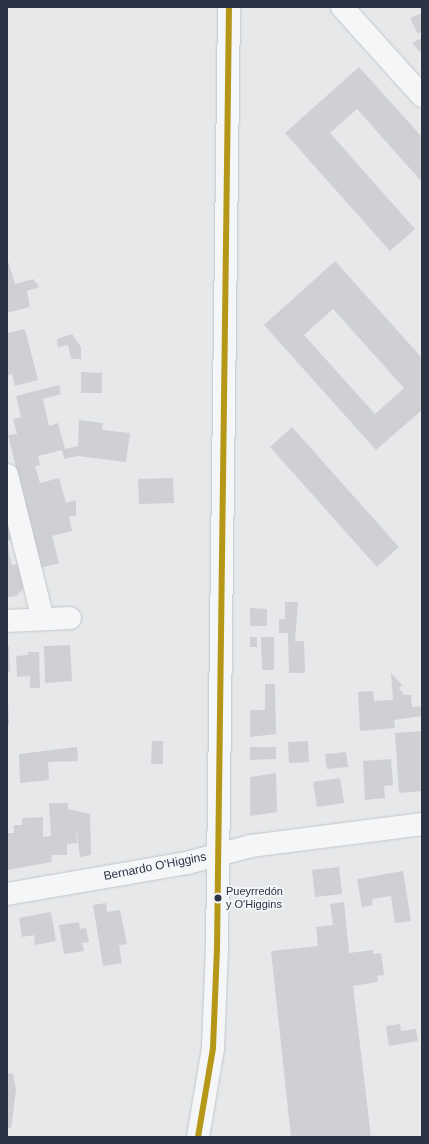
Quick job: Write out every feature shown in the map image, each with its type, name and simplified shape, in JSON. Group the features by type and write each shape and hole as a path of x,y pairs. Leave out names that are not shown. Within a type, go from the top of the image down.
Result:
{"street":[{"path":"198,1137 213,1048 218,854 229,7"},
{"path":"342,7 422,96"},
{"path":"7,475 43,619"},
{"path":"7,621 70,618"},
{"name":"Bernardo O'Higgins","path":"7,894 218,854 258,844 422,824"}],"building":[{"path":"422,13 422,31 418,34 410,18"},
{"path":"422,38 422,54 412,43"},
{"path":"359,67 422,137 422,182 357,109 330,133 415,229 390,251 285,133"},
{"path":"7,258 15,284 33,279 39,287 27,291 30,307 7,313"},
{"path":"335,261 422,358 422,410 376,450 264,325","holes":["333,309 404,388 375,414 304,335"]},
{"path":"25,329 38,380 15,386 12,374 7,376 7,333"},
{"path":"72,334 81,347 81,359 71,359 68,345 58,347 57,339"},
{"path":"81,372 102,373 102,393 81,393"},
{"path":"59,385 61,394 43,399 49,426 58,423 65,449 78,446 79,420 103,423 102,430 130,433 126,462 78,456 64,459 62,450 38,456 40,465 35,466 40,483 59,478 66,503 76,500 76,515 69,517 72,531 52,536 59,563 41,568 8,435 17,434 13,419 21,417 16,396"},
{"path":"292,427 399,547 377,567 270,447"},
{"path":"173,478 174,503 139,504 138,479"},
{"path":"8,522 12,539 8,541"},
{"path":"8,541 12,565 18,564 24,587 17,596 8,597"},
{"path":"285,602 298,602 295,641 304,641 305,673 289,673 288,633 279,633 279,619 285,619"},
{"path":"250,608 267,609 267,626 250,626"},
{"path":"250,637 257,637 257,647 250,647"},
{"path":"261,637 274,637 274,670 262,670"},
{"path":"70,645 72,681 45,683 44,646"},
{"path":"7,646 9,646 10,672 7,672"},
{"path":"28,652 39,652 40,688 30,688 30,676 17,677 16,656 28,655"},
{"path":"391,673 402,685 399,688 404,695 411,695 412,707 422,706 422,716 394,720 395,728 360,731 358,692 373,691 374,701 393,700"},
{"path":"265,684 275,684 276,734 250,737 250,710 265,710"},
{"path":"8,696 9,725 7,725"},
{"path":"422,731 422,791 399,793 395,733"},
{"path":"152,741 163,741 163,764 151,764"},
{"path":"308,741 309,762 289,763 288,742"},
{"path":"77,747 78,761 48,762 49,780 20,783 19,754"},
{"path":"250,747 276,747 276,759 250,760"},
{"path":"346,752 348,767 327,769 325,754"},
{"path":"391,759 393,785 384,786 385,798 365,800 363,761"},
{"path":"276,773 277,812 250,816 250,777"},
{"path":"340,778 344,803 317,807 313,782"},
{"path":"49,803 68,803 68,809 90,814 91,855 80,857 76,827 77,843 67,844 67,855 51,855 52,862 7,870 7,833 14,833 14,825 22,825 22,818 43,817 43,837 51,836"},
{"path":"339,867 342,894 315,897 312,870"},
{"path":"403,871 411,921 395,923 391,896 372,899 373,905 362,907 357,879"},
{"path":"344,902 349,953 373,950 373,954 381,953 384,975 377,976 378,982 353,986 371,1137 291,1137 271,951 318,946 316,927 333,925 330,904"},
{"path":"106,903 107,912 120,910 127,944 119,945 122,963 103,966 93,905"},
{"path":"51,912 56,941 35,945 34,935 22,937 19,918"},
{"path":"79,922 80,929 86,928 89,942 82,943 84,951 64,954 59,925"},
{"path":"400,1024 401,1031 416,1029 418,1041 389,1046 386,1026"},
{"path":"7,1073 13,1074 16,1090 11,1128 7,1128"}],"transit line":[{"path":"198,1137 213,1048 217,949 229,7"}],"place":[{"name":"Pueyrredón y O'Higgins","path":"218,898"}]}
